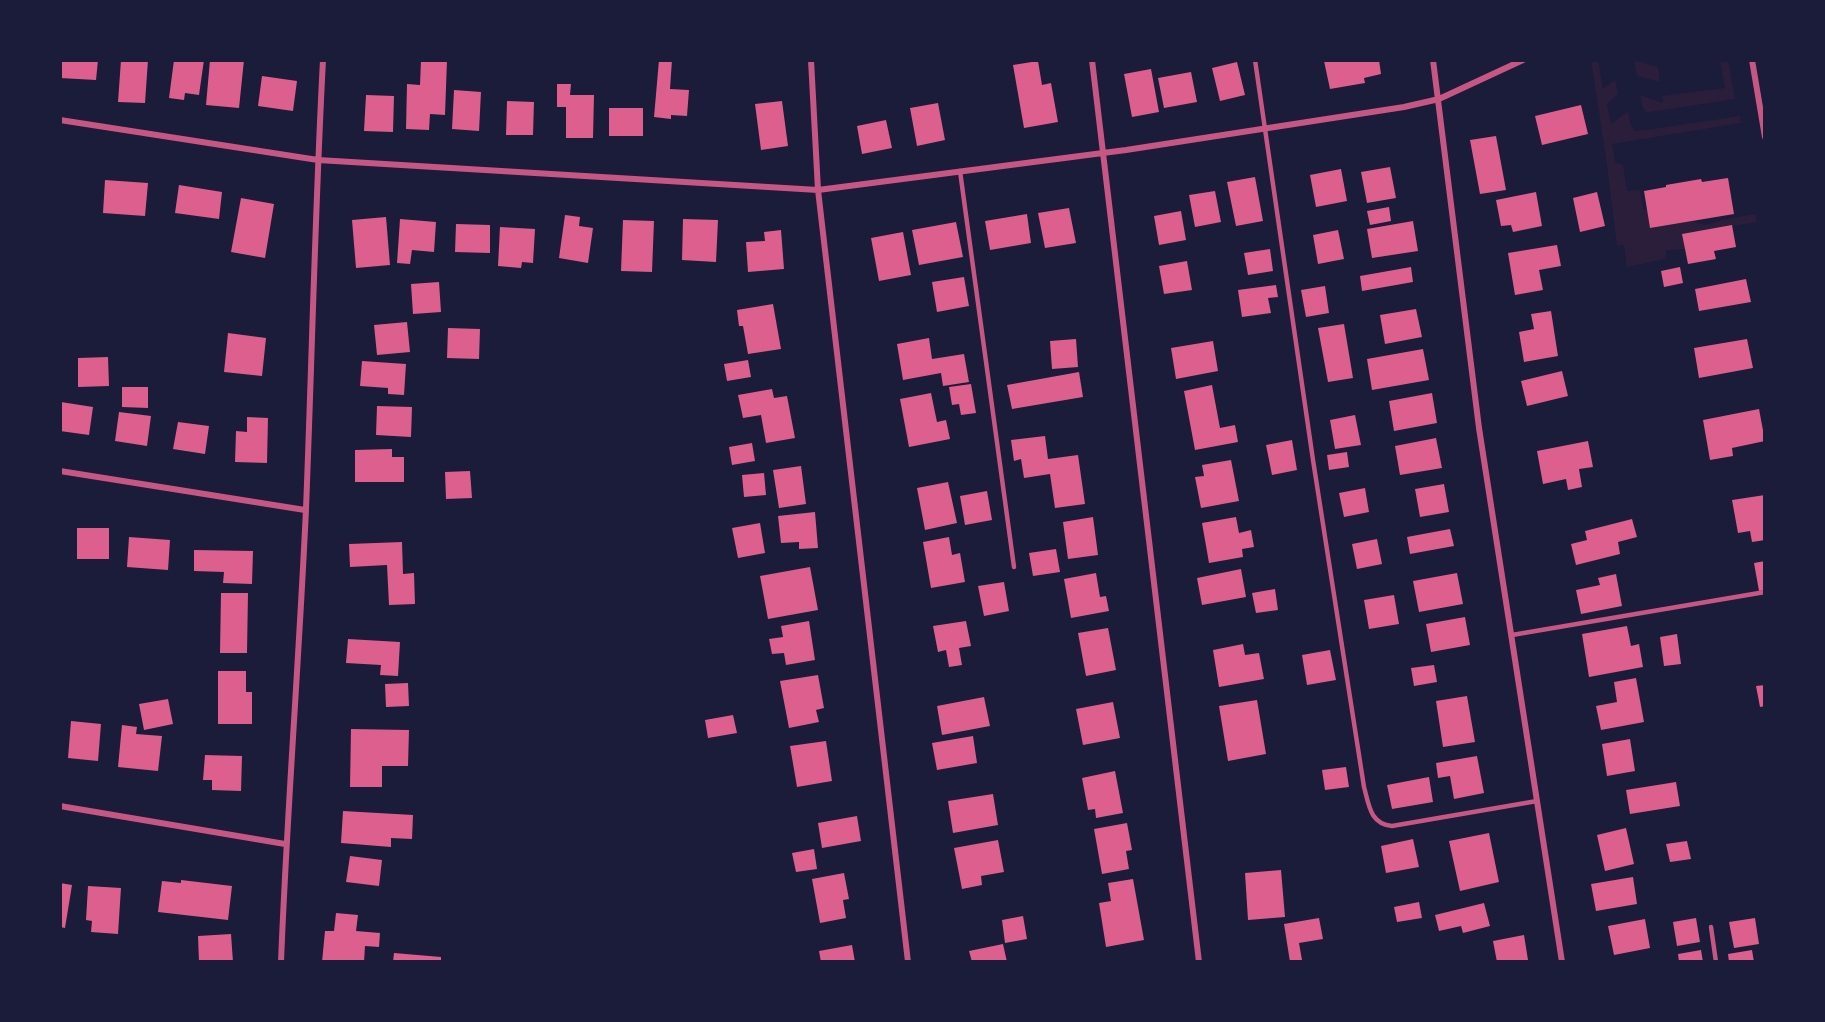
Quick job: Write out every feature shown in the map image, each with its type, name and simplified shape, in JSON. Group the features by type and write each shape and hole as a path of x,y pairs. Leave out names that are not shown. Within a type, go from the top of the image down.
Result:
{"street":[{"path":"281,962 285,844 306,510 323,60"},
{"path":"811,60 818,190 908,962"},
{"path":"1092,60 1199,962"},
{"path":"1433,60 1479,428 1562,962"},
{"path":"60,120 318,160 818,190 1266,130 1404,107 1439,99 1523,60"},
{"path":"1752,60 1765,137"},
{"path":"60,471 306,510"},
{"path":"60,806 285,844"}],"lane":[{"path":"1255,60 1313,460 1364,787 1369,806 1378,822 1392,826 1538,801"},
{"path":"960,171 1014,567"},
{"path":"1512,635 1765,592"},
{"path":"1711,927 1716,962"}],"shaded area":[{"path":"1591,60 1598,60 1603,89 1615,80 1618,94 1607,104 1611,124 1628,111 1630,123 1635,131 1740,116 1741,123 1612,144 1615,162 1623,165 1627,191 1640,190 1643,210 1647,209 1650,228 1692,221 1705,225 1755,214 1757,222 1683,234 1685,249 1666,250 1665,259 1627,267 1624,245 1617,246"},
{"path":"1634,60 1658,67 1660,82 1637,76"},
{"path":"1720,60 1728,60 1735,99 1650,112 1643,108 1640,95 1663,103 1662,96 1725,88"}],"building":[{"path":"60,60 98,60 96,80 60,78"},
{"path":"121,60 148,60 145,103 118,102"},
{"path":"174,60 204,60 199,95 185,93 184,100 169,98"},
{"path":"210,60 244,60 239,108 206,105"},
{"path":"421,60 447,60 445,115 430,114 429,130 406,129 407,84 420,85"},
{"path":"659,60 672,60 670,89 689,90 687,116 671,115 671,119 654,117"},
{"path":"1379,60 1381,74 1364,78 1365,83 1330,89 1324,61"},
{"path":"1038,61 1042,85 1051,83 1058,122 1024,128 1013,65"},
{"path":"1237,62 1245,95 1220,101 1212,68"},
{"path":"1151,69 1159,112 1132,117 1124,74"},
{"path":"1191,72 1197,102 1164,108 1158,78"},
{"path":"262,76 297,81 293,111 258,106"},
{"path":"557,84 571,84 570,95 594,95 593,138 566,138 566,107 557,107"},
{"path":"454,90 481,92 479,131 452,129"},
{"path":"366,95 394,96 393,132 364,131"},
{"path":"507,101 534,102 533,135 506,135"},
{"path":"782,101 788,146 761,150 755,104"},
{"path":"938,103 945,140 917,146 910,108"},
{"path":"1581,105 1588,134 1542,145 1535,116"},
{"path":"609,108 643,108 643,136 609,136"},
{"path":"886,120 892,148 862,154 857,126"},
{"path":"1496,136 1506,190 1480,194 1470,140"},
{"path":"1390,167 1396,198 1367,203 1361,172"},
{"path":"1341,169 1347,201 1316,207 1310,175"},
{"path":"1255,177 1263,221 1236,226 1227,182"},
{"path":"1728,178 1734,214 1650,228 1644,191 1701,179 1702,182"},
{"path":"105,180 148,183 145,216 103,213"},
{"path":"179,185 222,192 219,219 175,213"},
{"path":"1215,191 1221,222 1195,227 1189,195"},
{"path":"1536,192 1542,226 1513,232 1511,225 1501,226 1496,200"},
{"path":"1597,192 1605,226 1580,232 1573,198"},
{"path":"241,198 274,204 265,258 231,252"},
{"path":"1389,207 1391,221 1370,225 1367,211"},
{"path":"1069,208 1076,243 1045,248 1038,213"},
{"path":"1181,211 1186,240 1159,245 1154,216"},
{"path":"1027,214 1031,243 990,250 985,221"},
{"path":"565,215 580,217 579,226 593,228 588,263 559,258"},
{"path":"386,217 390,265 356,268 352,220"},
{"path":"400,219 436,222 434,252 412,250 410,264 397,263"},
{"path":"683,219 718,220 716,262 682,260"},
{"path":"623,220 654,221 652,272 621,271"},
{"path":"1413,221 1418,251 1372,258 1367,229"},
{"path":"956,222 963,257 919,265 912,230"},
{"path":"456,224 490,225 490,253 455,252"},
{"path":"1732,225 1736,247 1714,251 1716,259 1688,264 1682,234"},
{"path":"500,227 535,229 533,263 522,262 521,268 498,266"},
{"path":"781,230 784,269 748,272 746,242 765,241 764,232"},
{"path":"1338,230 1344,259 1318,264 1313,235"},
{"path":"903,232 911,275 879,281 871,238"},
{"path":"1557,245 1561,266 1539,270 1543,290 1515,295 1508,253"},
{"path":"1270,249 1273,271 1248,275 1244,253"},
{"path":"1187,261 1192,290 1164,294 1159,266"},
{"path":"1411,267 1413,282 1362,291 1360,276"},
{"path":"1680,267 1683,283 1664,287 1661,271"},
{"path":"964,277 969,306 937,312 932,282"},
{"path":"1746,279 1751,302 1699,311 1695,289"},
{"path":"439,282 441,312 413,314 411,284"},
{"path":"1276,285 1278,297 1268,298 1271,313 1242,317 1238,290"},
{"path":"1325,286 1329,313 1306,317 1301,290"},
{"path":"773,304 781,349 748,354 743,326 739,326 737,310"},
{"path":"1416,309 1422,337 1385,344 1380,315"},
{"path":"1551,311 1558,356 1524,362 1519,332 1534,329 1531,314"},
{"path":"407,322 410,352 377,355 374,325"},
{"path":"1344,324 1353,378 1328,382 1318,328"},
{"path":"448,328 480,329 479,359 447,358"},
{"path":"228,333 266,338 262,376 224,372"},
{"path":"929,338 932,359 964,354 969,382 943,386 941,373 903,380 897,344"},
{"path":"1076,339 1078,367 1052,369 1050,341"},
{"path":"1747,339 1753,368 1699,378 1694,348"},
{"path":"1213,341 1218,371 1176,379 1171,348"},
{"path":"1423,349 1429,380 1372,390 1367,359"},
{"path":"108,357 109,386 78,387 78,358"},
{"path":"748,360 751,377 727,381 724,364"},
{"path":"362,361 406,364 404,395 388,394 388,388 360,386"},
{"path":"1562,371 1568,396 1527,406 1521,381"},
{"path":"1079,372 1083,397 1012,409 1007,385"},
{"path":"971,384 976,413 961,415 959,404 952,405 949,387"},
{"path":"1212,385 1220,428 1235,425 1238,442 1195,450 1184,391"},
{"path":"122,387 148,387 148,408 122,407"},
{"path":"772,389 774,398 787,396 795,438 766,443 761,415 743,418 738,395"},
{"path":"931,393 937,422 946,420 950,439 909,447 900,399"},
{"path":"1432,393 1437,423 1394,431 1389,401"},
{"path":"61,402 93,407 89,435 60,431"},
{"path":"377,406 412,407 411,437 376,435"},
{"path":"1759,409 1765,441 1732,448 1733,456 1710,460 1703,420"},
{"path":"119,412 151,416 147,446 115,441"},
{"path":"1355,415 1361,445 1335,449 1330,420"},
{"path":"247,417 268,418 267,463 235,462 236,431 247,432"},
{"path":"178,422 209,426 205,454 173,449"},
{"path":"1045,436 1048,459 1078,455 1085,504 1055,508 1050,474 1024,478 1021,459 1014,461 1011,440"},
{"path":"1436,438 1442,468 1400,475 1395,446"},
{"path":"1292,440 1297,470 1272,475 1266,445"},
{"path":"1588,441 1593,467 1579,469 1582,487 1568,490 1566,479 1543,484 1537,451"},
{"path":"752,443 755,461 732,465 729,447"},
{"path":"392,449 392,457 404,457 404,482 355,482 355,450"},
{"path":"1347,452 1349,467 1329,470 1327,455"},
{"path":"1231,460 1239,501 1201,508 1195,477 1204,476 1202,465"},
{"path":"801,466 806,504 779,508 773,470"},
{"path":"470,471 472,498 446,499 445,472"},
{"path":"764,473 766,495 744,497 742,475"},
{"path":"948,482 957,523 925,530 917,488"},
{"path":"1444,484 1449,512 1420,517 1415,489"},
{"path":"1365,488 1369,512 1344,517 1339,493"},
{"path":"987,491 992,520 965,525 960,496"},
{"path":"1765,495 1765,540 1752,542 1750,531 1738,533 1732,500"},
{"path":"815,512 818,548 799,549 799,542 781,543 778,516"},
{"path":"1093,517 1098,555 1068,559 1063,522"},
{"path":"1236,517 1239,533 1251,530 1254,547 1242,549 1243,557 1209,563 1202,523"},
{"path":"1632,519 1637,537 1618,542 1620,554 1576,565 1571,544 1587,540 1585,531"},
{"path":"760,523 765,553 738,558 732,528"},
{"path":"77,528 109,528 109,559 77,559"},
{"path":"1450,529 1454,546 1410,554 1407,537"},
{"path":"129,537 170,540 168,570 127,567"},
{"path":"949,537 952,555 960,553 965,582 931,588 923,542"},
{"path":"1377,539 1382,564 1357,569 1352,544"},
{"path":"402,542 403,574 414,573 415,604 389,605 387,565 350,567 349,544"},
{"path":"1056,549 1060,572 1033,576 1029,553"},
{"path":"194,550 253,551 252,584 223,583 224,572 194,571"},
{"path":"1765,561 1765,590 1759,591 1754,563"},
{"path":"810,567 818,610 768,619 760,576"},
{"path":"1241,569 1246,597 1202,605 1197,578"},
{"path":"1096,573 1100,597 1106,596 1109,611 1071,618 1064,579"},
{"path":"1457,573 1463,604 1419,612 1413,581"},
{"path":"1616,574 1622,606 1581,614 1576,590 1600,585 1598,578"},
{"path":"1004,582 1009,611 984,616 978,586"},
{"path":"1275,589 1278,610 1256,613 1252,593"},
{"path":"221,593 248,593 247,653 220,653"},
{"path":"1394,595 1399,624 1369,629 1364,600"},
{"path":"1465,617 1470,645 1431,652 1426,624"},
{"path":"809,621 815,660 786,665 784,653 772,654 769,639 783,637 781,626"},
{"path":"966,621 971,646 959,648 962,665 949,667 946,650 938,652 933,626"},
{"path":"1627,626 1631,646 1639,644 1643,667 1589,677 1582,634"},
{"path":"1108,628 1116,670 1086,676 1078,633"},
{"path":"1677,634 1681,664 1664,666 1660,637"},
{"path":"348,639 400,642 398,676 380,675 381,665 346,663"},
{"path":"1243,644 1245,655 1259,653 1264,679 1219,687 1213,650"},
{"path":"1330,650 1336,680 1307,685 1302,655"},
{"path":"1434,665 1437,682 1414,686 1411,668"},
{"path":"218,671 246,671 246,692 252,692 252,724 218,724"},
{"path":"818,675 824,708 816,710 819,722 789,728 780,681"},
{"path":"1636,678 1644,722 1601,730 1596,706 1617,702 1614,682"},
{"path":"408,683 409,706 386,707 385,684"},
{"path":"1765,685 1765,706 1760,707 1756,686"},
{"path":"1467,696 1475,742 1443,747 1436,701"},
{"path":"984,697 990,726 942,735 937,706"},
{"path":"168,699 173,724 144,730 139,704"},
{"path":"1257,700 1266,754 1228,761 1219,706"},
{"path":"1113,702 1120,738 1083,745 1076,709"},
{"path":"733,715 737,733 708,738 705,720"},
{"path":"71,721 101,724 98,761 68,758"},
{"path":"122,725 137,727 136,734 162,736 158,771 118,767"},
{"path":"351,729 409,730 408,766 382,766 382,787 350,787"},
{"path":"973,736 977,763 937,770 932,743"},
{"path":"1630,739 1635,771 1607,776 1602,744"},
{"path":"826,741 832,781 797,787 790,746"},
{"path":"205,755 242,756 241,791 212,790 212,780 203,780"},
{"path":"1477,756 1484,793 1454,799 1450,776 1438,778 1436,763"},
{"path":"1346,767 1349,787 1325,790 1322,770"},
{"path":"1115,771 1123,813 1096,818 1095,809 1088,810 1082,778"},
{"path":"1429,777 1433,802 1392,809 1387,785"},
{"path":"1676,782 1680,806 1630,814 1626,790"},
{"path":"993,794 998,825 953,833 948,801"},
{"path":"343,811 413,815 412,839 391,838 391,847 341,843"},
{"path":"857,816 861,841 822,848 818,823"},
{"path":"1127,823 1132,850 1126,851 1129,869 1102,874 1094,829"},
{"path":"1626,828 1634,864 1605,871 1597,835"},
{"path":"1489,833 1499,882 1460,891 1449,841"},
{"path":"1413,839 1419,867 1386,873 1381,846"},
{"path":"998,840 1004,872 981,876 982,885 962,889 954,848"},
{"path":"1687,841 1691,859 1670,862 1666,844"},
{"path":"814,849 817,869 796,872 792,853"},
{"path":"350,856 382,860 379,886 346,882"},
{"path":"1281,870 1285,917 1248,920 1245,873"},
{"path":"844,873 849,899 843,900 846,918 820,923 812,879"},
{"path":"1633,877 1637,904 1596,911 1591,884"},
{"path":"1133,879 1144,940 1106,947 1099,903 1111,901 1108,883"},
{"path":"181,880 232,886 228,920 158,912 162,881 181,883"},
{"path":"60,883 72,885 65,928 60,927"},
{"path":"88,886 121,888 118,934 91,932 92,921 86,920"},
{"path":"1419,902 1422,918 1397,922 1394,907"},
{"path":"1484,903 1490,926 1463,933 1461,926 1439,931 1435,915"},
{"path":"336,913 358,915 356,931 380,933 379,947 365,946 364,962 322,962 325,931 334,931"},
{"path":"1023,916 1027,939 1005,943 1002,920"},
{"path":"1319,918 1323,939 1299,943 1302,960 1290,962 1284,924"},
{"path":"1696,918 1700,942 1677,946 1673,922"},
{"path":"1755,918 1759,944 1734,948 1729,922"},
{"path":"1645,919 1650,948 1614,955 1608,926"},
{"path":"231,934 233,962 199,962 198,936"},
{"path":"1524,935 1528,960 1497,962 1493,941"},
{"path":"1003,944 1007,962 972,962 969,951"},
{"path":"852,945 855,962 821,962 819,951"},
{"path":"1701,950 1703,962 1679,962 1678,954"},
{"path":"1752,950 1754,962 1729,962 1728,954"},
{"path":"394,953 441,957 441,962 393,962"}]}
